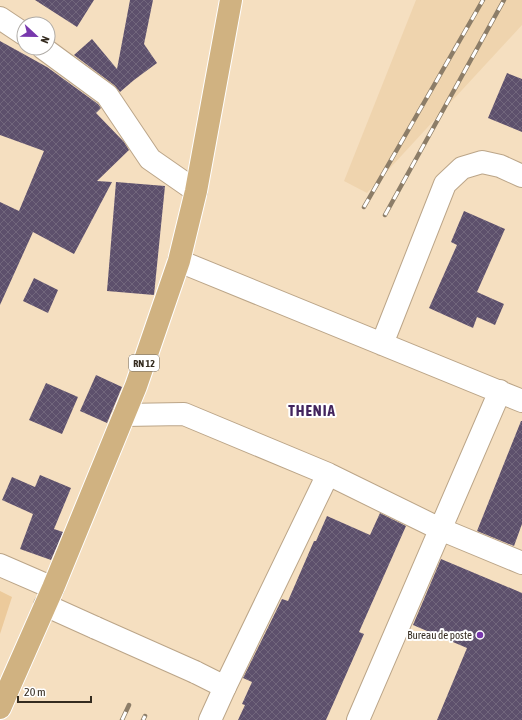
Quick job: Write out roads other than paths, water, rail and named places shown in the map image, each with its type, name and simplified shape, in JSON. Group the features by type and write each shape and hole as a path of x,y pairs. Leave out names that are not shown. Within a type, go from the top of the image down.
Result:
{"main road":[{"name":"RN 12","path":"0,708 49,597 136,386 179,261 196,191 231,0"}],"street":[{"path":"0,18 16,29"},
{"path":"54,56 107,96 150,159 196,191"},
{"path":"382,344 445,184 462,168 482,162 500,166 522,176"},
{"path":"179,261 522,401"},
{"path":"358,720 500,391"},
{"path":"124,415 184,414 328,474 440,528 522,563"},
{"path":"210,720 328,474"},
{"path":"0,565 96,628 225,687"}],"railway":[{"path":"364,207 483,0"},
{"path":"385,215 504,0"},
{"path":"122,720 129,705"},
{"path":"143,720 145,716"}],"place":[{"name":"Bureau de poste","path":"480,635"}],"district":[{"name":"THENIA","path":"312,410"}]}
